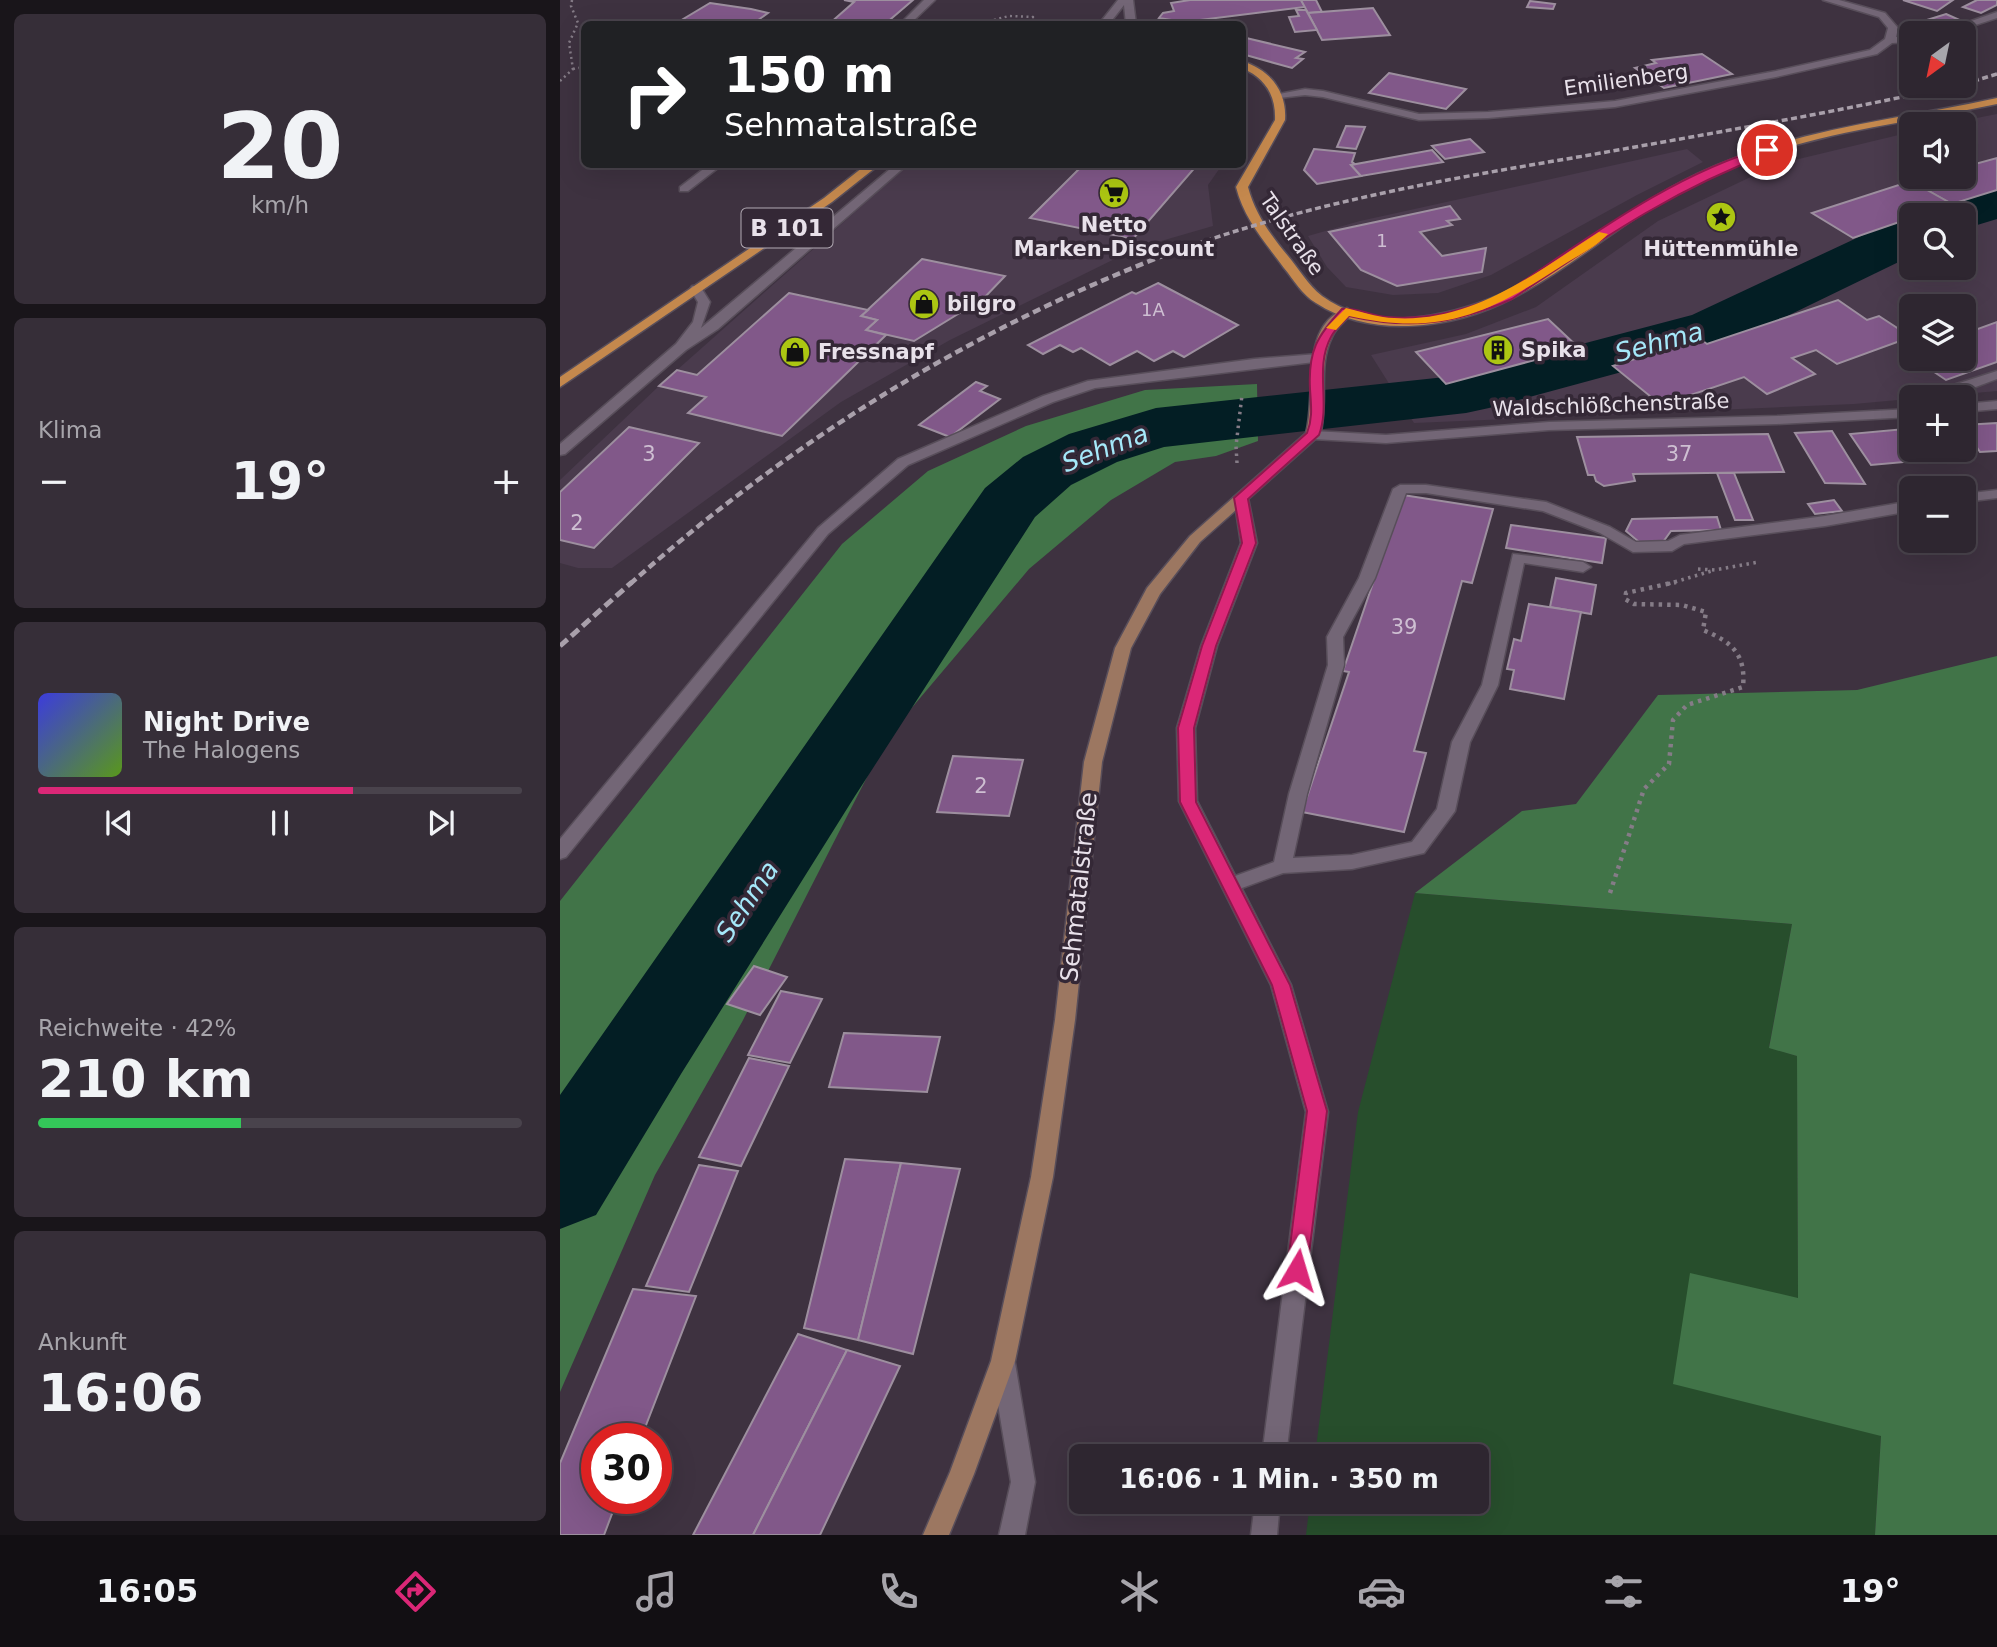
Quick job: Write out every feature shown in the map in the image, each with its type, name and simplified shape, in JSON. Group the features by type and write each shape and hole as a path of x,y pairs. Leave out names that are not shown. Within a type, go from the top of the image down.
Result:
{"main road":[{"path":"1246,66 1264,74 1275,91"},
{"path":"1246,78 1275,91"},
{"name":"Talstraße","path":"1275,91 1282,109 1280,120 1241,187 1251,215 1312,295 1321,302 1374,319 1409,322 1466,313 1508,296 1635,212 1680,187 1747,157 1830,134 1997,101"},
{"name":"B 101","path":"560,383 871,168"},
{"path":"1316,428 1318,358 1325,335 1346,312"},
{"name":"Sehmatalstraße","path":"936,1535 962,1474 1003,1362 1042,1177 1065,1020 1093,762 1101,723 1123,648 1153,592 1195,539 1316,428"}],"street":[{"path":"908,21 930,0"},
{"path":"1107,21 1126,0"},
{"path":"1126,0 1130,21"},
{"path":"1828,0 1847,2 1882,15 1893,28 1890,40 1899,40"},
{"path":"1976,22 1997,15"},
{"name":"Emilienberg","path":"1275,91 1323,94 1419,117 1488,115 1615,104 1776,74 1873,52 1890,40"},
{"path":"684,189 713,168"},
{"path":"560,450 681,347 713,326 898,168"},
{"path":"681,347 699,322 704,302 696,289"},
{"path":"560,852 823,531 903,462 1048,399 1093,384 1254,363 1318,358"},
{"path":"1967,385 1997,375"},
{"path":"1976,407 1997,405"},
{"name":"Waldschlößchenstraße","path":"1316,428 1386,439 1549,426 1899,414"},
{"path":"1282,866 1298,794 1336,665 1335,638 1367,578 1400,489 1426,489 1546,507 1605,530 1633,547 1672,547 1680,540 1813,523 1899,508"},
{"path":"1976,497 1997,494"},
{"path":"1241,498 1249,543 1209,646 1186,728 1188,802 1281,985 1317,1111 1275,1444"},
{"path":"1231,885 1282,866 1352,862 1418,848 1446,811 1461,743 1490,685 1518,557 1583,567"},
{"path":"1003,1362 1023,1482 1012,1535"},
{"path":"1264,1535 1267,1514"}],"path":[{"path":"572,0 571,6 578,23 569,43 573,69"},
{"path":"990,21 1009,16 1034,17 1029,21"},
{"path":"560,81 573,69 581,67"},
{"path":"1236,446 1243,383"},
{"path":"1610,893 1644,789 1669,764 1673,720 1688,705 1743,687 1745,667 1727,640 1703,630 1706,612 1682,605 1634,604 1625,599 1626,593 1715,570"}],"shaded area":[{"path":"1997,114 1997,391 1976,393 1976,385 1899,385 1899,400 1854,404 1414,423 1371,355 1466,334 1536,307 1658,221 1778,164 1899,135 1899,189 1976,189 1976,118"},
{"path":"1687,149 1703,162 1491,275 1438,293 1393,295 1346,287 1327,267 1308,236 1360,221"},
{"path":"905,168 1220,168 1208,185 1213,226 1137,248 950,340 841,402 612,568 578,568 560,563 560,480 659,386"}],"green space":[{"path":"1257,384 1258,441 1216,456 1175,462 1111,500 1029,569 888,736 742,1022 655,1175 560,1392 560,901 842,544 928,471 1026,426 1145,390"},
{"path":"1997,656 1997,1535 1875,1535 1881,1436 1673,1384 1690,1273 1798,1298 1797,1056 1769,1048 1792,924 1415,893 1522,811 1576,804 1658,695 1857,690"},
{"path":"1415,893 1792,924 1769,1047 1797,1056 1798,1298 1881,1436 1875,1535 1306,1535 1309,1514 1489,1514 1489,1444 1316,1444 1358,1112"}],"building":[{"path":"844,0 913,0 888,21 832,21 854,2"},
{"path":"1190,0 1301,0 1305,7 1192,21 1159,18 1163,13 1174,11 1171,3"},
{"path":"1301,0 1316,0 1322,12 1308,13"},
{"path":"1903,0 1953,0 1937,11"},
{"path":"1977,0 1997,0 1997,5 1981,13 1963,7"},
{"path":"1530,1 1555,4 1553,9 1527,7"},
{"path":"710,3 768,13 757,21 680,21"},
{"path":"1373,8 1390,35 1322,40 1308,13"},
{"path":"1296,10 1306,10 1317,30 1295,32 1289,17 1299,16"},
{"path":"1946,14 1962,21 1929,21 1927,20"},
{"path":"1246,38 1305,52 1296,58 1303,59 1292,68 1246,55"},
{"path":"1702,54 1732,74 1664,88 1635,68 1656,63 1652,60"},
{"path":"1389,73 1466,89 1446,109 1369,93"},
{"path":"1346,126 1365,127 1356,149 1337,147"},
{"path":"1470,139 1484,152 1445,159 1432,146"},
{"path":"1314,149 1355,153 1352,162 1355,164 1351,165 1361,176 1317,184 1304,170"},
{"path":"1432,150 1443,162 1361,176 1351,165"},
{"path":"1997,158 1997,190 1950,203 1925,189 1976,189 1976,164"},
{"name":"Netto Marken-Discount","path":"1080,168 1195,168 1133,239 1030,218"},
{"path":"1899,185 1899,189 1925,189 1950,203 1899,203 1899,222 1853,238 1812,213"},
{"path":"1450,206 1460,219 1447,221 1452,225 1420,232 1442,256 1486,248 1482,272 1397,286 1361,270 1329,232"},
{"name":"bilgro","path":"922,259 1005,276 984,298 914,341 866,330 877,320 861,316"},
{"path":"1158,283 1238,325 1184,357 1173,351 1154,361 1137,351 1110,365 1081,348 1073,352 1060,345 1043,354 1028,345 1132,292 1136,294"},
{"name":"Fressnapf","path":"789,293 868,310 861,316 877,320 866,330 886,335 782,436 688,413 706,397 659,386 677,370 697,375"},
{"path":"1838,300 1867,320 1879,316 1899,329 1899,341 1837,364 1816,350 1792,358 1815,374 1767,394 1744,377 1661,405 1613,366 1699,338 1707,344"},
{"name":"Spika","path":"1548,319 1579,348 1446,384 1416,352"},
{"path":"1997,322 1997,362 1976,369 1976,330"},
{"path":"1933,371 1972,371 1946,380"},
{"path":"976,382 987,386 980,391 1000,399 950,437 919,425"},
{"path":"1997,423 1997,451 1980,452 1976,446 1976,424"},
{"path":"629,427 699,443 594,548 560,540 560,492"},
{"path":"1899,430 1899,462 1905,462 1871,465 1850,434"},
{"path":"1832,431 1865,484 1825,483 1795,433"},
{"path":"1768,434 1784,472 1633,474 1635,481 1604,486 1596,481 1594,475 1588,475 1577,437"},
{"path":"1717,473 1734,473 1753,520 1735,520"},
{"path":"1403,495 1493,509 1472,583 1462,581 1414,751 1426,753 1404,832 1302,812 1349,672 1343,671"},
{"path":"1834,500 1842,511 1815,514 1808,504"},
{"path":"1717,517 1721,530 1671,531 1663,542 1639,542 1626,531 1632,519"},
{"path":"1511,525 1606,538 1602,563 1506,548"},
{"path":"1556,578 1596,585 1591,614 1550,607"},
{"path":"1529,604 1581,612 1564,699 1510,689 1514,670 1507,669 1514,639 1521,641"},
{"path":"953,756 1023,760 1009,816 937,812"},
{"path":"754,966 787,977 760,1015 727,1004"},
{"path":"781,991 822,999 790,1063 748,1055"},
{"path":"844,1033 940,1037 927,1092 829,1087"},
{"path":"749,1058 789,1066 741,1166 699,1157"},
{"path":"845,1159 901,1163 858,1340 804,1328"},
{"path":"901,1163 960,1169 913,1354 858,1340"},
{"path":"699,1165 738,1171 689,1292 646,1286"},
{"path":"633,1289 696,1296 647,1423 581,1423 581,1514 612,1514 604,1535 560,1535 560,1463"},
{"path":"798,1334 847,1350 753,1535 693,1535"},
{"path":"847,1350 900,1366 820,1535 753,1535"}],"waterway":[{"name":"Sehma","path":"1976,207 1997,201"},
{"name":"Sehma","path":"560,1182 647,1045 1010,503 1047,471 1093,448 1156,428 1466,394 1714,328 1899,240"}],"railway":[{"path":"1976,80 1997,74"},
{"path":"1161,257 1264,223 1370,196 1899,97"},
{"path":"630,584 753,484 883,395 950,355 1020,319 1091,285 1165,255"},
{"path":"560,646 632,582"}],"slow traffic":[{"path":"1332,328 1346,312 1383,320 1409,322 1466,313 1508,296 1603,234"}],"place":[{"name":"Netto Marken-Discount","path":"1114,193"},
{"name":"Hüttenmühle","path":"1721,217"},
{"name":"bilgro","path":"924,304"},
{"name":"Spika","path":"1498,350"},
{"name":"Fressnapf","path":"795,352"}],"route":[{"path":"1297,1270 1317,1111 1281,985 1188,802 1186,728 1209,646 1249,543 1241,498 1313,435 1318,421 1318,358 1325,335 1346,312 1383,320 1409,322 1466,313 1488,305 1540,276 1635,212 1717,169 1767,150"}]}
